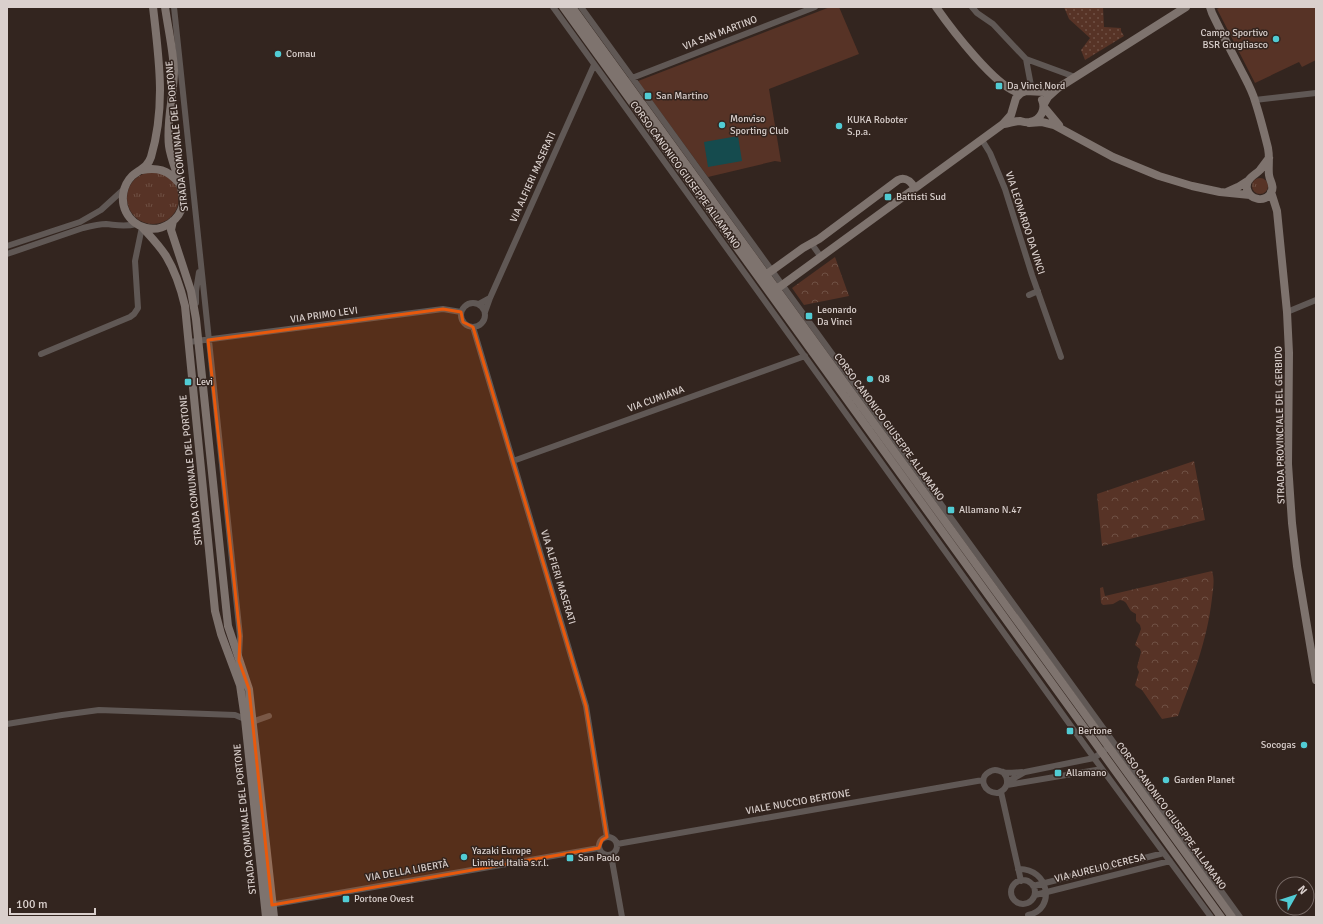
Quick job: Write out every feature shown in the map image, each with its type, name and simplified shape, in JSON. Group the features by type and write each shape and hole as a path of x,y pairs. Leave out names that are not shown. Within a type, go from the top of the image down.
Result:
{"street":[{"name":"STRADA COMUNALE DEL PORTONE","path":"153,7 160,70 161,98 156,134 150,162 142,170 132,176 124,189 122,198 125,212 129,218 139,225 162,251 173,269 185,306 215,611 221,634 239,679 249,721"},
{"name":"STRADA COMUNALE DEL PORTONE","path":"139,225 150,229 166,226 180,213 183,204 183,195 170,154 168,138 174,70 165,7"},
{"path":"168,24 169,7"},
{"name":"STRADA COMUNALE DEL PORTONE","path":"174,7 240,636 239,661"},
{"name":"CORSO CANONICO GIUSEPPE ALLAMANO","path":"553,7 1094,758 1211,917"},
{"name":"CORSO CANONICO GIUSEPPE ALLAMANO","path":"563,7 777,290 1232,917"},
{"name":"CORSO CANONICO GIUSEPPE ALLAMANO","path":"572,7 769,273"},
{"name":"CORSO CANONICO GIUSEPPE ALLAMANO","path":"581,7 769,273 777,290"},
{"name":"VIA SAN MARTINO","path":"632,78 815,7"},
{"path":"936,7 970,51 1004,85 1012,91 1021,93"},
{"path":"972,7 977,13 993,24 1026,59 1075,77"},
{"path":"1004,85 1011,97 1016,116 1025,122 1035,121 1040,117 1044,110 1044,105 1048,97 1058,88 1186,7"},
{"name":"STRADA PROVINCIALE DEL GERBIDO","path":"1205,7 1211,10 1255,100 1265,136 1269,158 1269,177 1273,184 1271,192 1277,217 1287,312 1289,353 1289,485 1297,566 1316,680"},
{"path":"1026,59 1034,92 1042,100 1054,121 1066,131"},
{"name":"VIA ALFIERI MASERATI","path":"484,312 594,65"},
{"path":"763,300 1003,124 1011,115 1016,98 1021,93 1026,91 1044,92 1058,88"},
{"path":"1255,100 1316,92"},
{"path":"1003,124 1013,122 1050,124 1066,131 1097,149 1142,170 1192,186 1226,193 1250,195 1262,199 1271,207 1277,217"},
{"name":"VIA LEONARDO DA VINCI","path":"982,140 990,153 1005,189 1061,357"},
{"path":"1226,193 1238,187 1259,171 1269,158"},
{"name":"STRADA COMUNALE DEL PORTONE","path":"142,170 150,168 160,169 168,172 180,184"},
{"path":"1251,177 1262,173 1269,177"},
{"path":"1250,195 1247,188 1251,177"},
{"path":"769,273 898,180 904,178 907,179 915,188"},
{"path":"7,246 80,222 101,210 124,189"},
{"path":"1262,199 1269,196 1271,192"},
{"name":"STRADA COMUNALE DEL PORTONE","path":"173,221 171,230 191,291 196,319 228,626 249,689 249,721 268,905 266,917"},
{"path":"7,254 90,226 107,224 122,226 139,225 135,261 137,312 130,317 40,354"},
{"path":"28,239 30,246"},
{"path":"811,243 821,257"},
{"name":"STRADA COMUNALE DEL PORTONE","path":"196,319 196,291 201,262"},
{"path":"1029,296 1038,291"},
{"path":"479,304 482,307 485,317 482,322 473,327 464,323 461,312 466,305 470,303 479,304 490,298"},
{"path":"1287,312 1316,300"},
{"name":"VIA PRIMO LEVI","path":"188,342 443,309 461,312"},
{"name":"VIA ALFIERI MASERATI","path":"473,327 586,706 607,837"},
{"name":"VIA CUMIANA","path":"513,461 805,356"},
{"path":"7,724 99,710 234,715 249,721 269,716"},
{"name":"CORSO CANONICO GIUSEPPE ALLAMANO","path":"1108,747 1221,917"},
{"name":"CORSO CANONICO GIUSEPPE ALLAMANO","path":"1108,747 1240,917"},
{"name":"VIALE NUCCIO BERTONE","path":"617,844 983,780 989,771 993,770 1003,772 1025,772 1094,758 1108,747"},
{"path":"1064,775 1075,762"},
{"path":"1003,772 1006,776 1007,784 1015,784 1102,769"},
{"name":"VIALE NUCCIO BERTONE","path":"1001,792 1007,784 1025,772"},
{"path":"983,780 984,786 989,792 1001,792 1021,881"},
{"path":"1002,800 1010,788 1015,784"},
{"path":"607,837 614,839 617,844 617,849 611,855 602,853 599,848 600,842 607,837"},
{"name":"VIA DELLA LIBERTÀ","path":"268,905 599,848"},
{"name":"VIA AURELIO CERESA","path":"1033,886 1164,853"},
{"path":"611,855 622,917"},
{"name":"VIA AURELIO CERESA","path":"1035,895 1170,861"},
{"path":"1018,869 1028,870 1037,874 1044,884 1046,892 1044,902 1036,912 1028,916 1025,904"},
{"path":"1027,881 1033,886 1035,895 1030,902 1025,904 1017,903 1011,893 1016,882 1027,881"},
{"name":"STRADA COMUNALE DEL PORTONE","path":"268,905 274,917"}],"highlighted area":[{"path":"443,309 461,312 463,322 473,327 586,706 607,837 602,840 599,848 272,905 249,689 239,661 240,636 208,340"}],"green space":[{"name":"Monviso Sporting Club","path":"830,7 839,7 859,54 769,89 781,162 775,161 708,177 638,81"},
{"path":"1064,7 1103,7 1104,27 1121,28 1124,36 1085,60 1081,50 1090,38 1069,19"},
{"name":"Campo Sportivo BSR Grugliasco","path":"1221,7 1316,7 1316,60 1302,67 1299,62 1255,83 1217,9"},
{"path":"153,172 163,174 171,180 177,188 179,198 177,208 171,216 163,222 153,224 143,222 135,216 129,208 127,198 129,188 135,180 143,174"},
{"path":"1257,178 1263,178 1268,183 1266,192 1263,194 1257,194 1252,189 1252,183"},
{"path":"835,257 849,296 804,305 792,288"},
{"path":"1194,461 1205,520 1102,546 1097,494"},
{"path":"1212,571 1214,584 1210,614 1203,644 1194,672 1178,716 1162,719 1142,690 1135,685 1139,672 1137,667 1141,652 1135,645 1141,629 1140,625 1136,621 1136,614 1131,611 1126,602 1122,600 1113,604 1103,605 1101,603 1100,588 1103,587 1105,596"}],"water":[{"path":"738,136 742,161 708,167 704,142"}],"place":[{"name":"Campo Sportivo BSR Grugliasco","path":"1276,39"},
{"name":"Comau","path":"278,54"},
{"name":"Da Vinci Nord","path":"999,86"},
{"name":"San Martino","path":"648,96"},
{"name":"Monviso Sporting Club","path":"722,125"},
{"name":"KUKA Roboter S.p.a.","path":"839,126"},
{"name":"Battisti Sud","path":"888,197"},
{"name":"Leonardo Da Vinci","path":"809,316"},
{"name":"Q8","path":"870,379"},
{"name":"Levi","path":"188,382"},
{"name":"Allamano N.47","path":"951,510"},
{"name":"Bertone","path":"1070,731"},
{"name":"Socogas","path":"1304,745"},
{"name":"Allamano","path":"1058,773"},
{"name":"Garden Planet","path":"1166,780"},
{"name":"Yazaki Europe Limited Italia s.r.l.","path":"464,857"},
{"name":"San Paolo","path":"570,858"},
{"name":"Portone Ovest","path":"346,899"}]}
